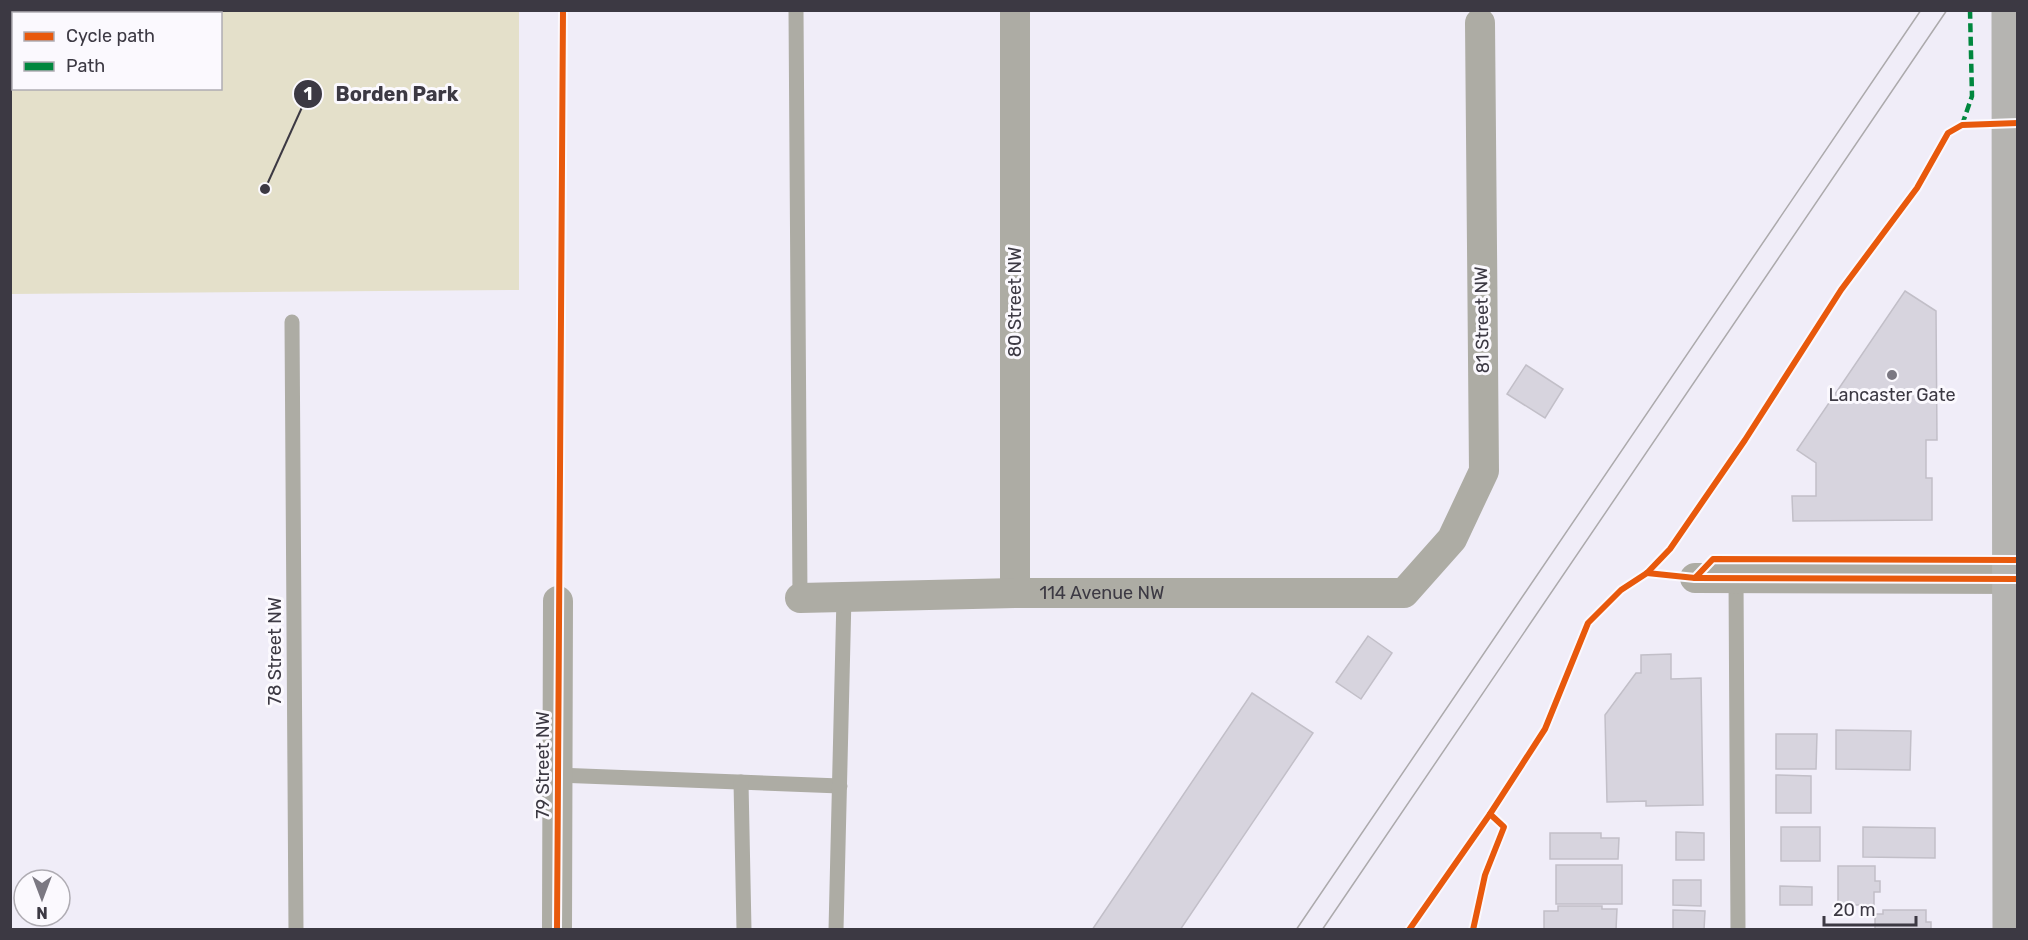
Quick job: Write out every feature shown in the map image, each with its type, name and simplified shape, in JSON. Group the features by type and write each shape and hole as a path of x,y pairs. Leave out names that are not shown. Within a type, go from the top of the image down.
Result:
{"main road":[{"path":"2008,10 2013,579 2009,930"}],"street":[{"name":"80 Street NW","path":"1014,593 1016,10"},
{"name":"81 Street NW","path":"1404,592 1452,539 1484,471 1480,23"},
{"path":"1695,578 2013,579"},
{"name":"114 Avenue NW","path":"800,598 1014,593 1404,592"},
{"name":"79 Street NW","path":"557,930 558,601"}],"lane":[{"path":"796,10 800,598"},
{"name":"78 Street NW","path":"292,322 296,930"},
{"path":"1736,578 1738,930"},
{"path":"836,930 844,597"},
{"path":"558,775 840,786"},
{"path":"741,782 744,930"}],"shaded area":[{"path":"10,11 519,11 519,290 11,294"}],"building":[{"name":"Lancaster Gate","path":"1905,291 1936,311 1937,440 1926,440 1926,478 1932,478 1932,520 1793,521 1792,496 1816,496 1816,463 1797,450"},
{"path":"1526,365 1563,389 1545,418 1507,394"},
{"path":"1368,636 1392,653 1361,699 1336,682"},
{"path":"1671,654 1671,679 1701,678 1703,805 1646,806 1646,801 1607,802 1605,715 1636,673 1641,673 1641,655"},
{"path":"1252,693 1313,733 1180,930 1092,930"},
{"path":"1836,730 1911,731 1910,770 1836,769"},
{"path":"1776,734 1817,734 1816,769 1776,769"},
{"path":"1776,775 1811,776 1811,813 1776,813"},
{"path":"1781,827 1820,827 1820,861 1781,861"},
{"path":"1863,827 1935,828 1935,858 1863,857"},
{"path":"1676,832 1704,833 1704,860 1676,860"},
{"path":"1550,833 1601,833 1601,838 1619,838 1618,859 1550,859"},
{"path":"1556,865 1622,865 1622,904 1556,904"},
{"path":"1838,866 1875,866 1875,881 1880,881 1880,892 1874,892 1874,905 1838,905"},
{"path":"1673,880 1701,880 1701,906 1673,905"},
{"path":"1780,886 1812,887 1812,905 1780,905"},
{"path":"1558,906 1602,906 1602,909 1617,909 1616,930 1544,930 1544,911 1558,911"},
{"path":"1673,910 1705,911 1704,930 1673,930"},
{"path":"1883,910 1926,910 1926,922 1931,922 1931,930 1875,930 1875,914 1883,914"}],"tram line":[{"path":"1296,930 1921,10"},
{"path":"1322,930 1947,10"}],"marked path":[{"path":"1962,125 1972,96 1970,10"}],"cycle path":[{"path":"557,930 563,10"},
{"path":"1409,930 1490,814 1545,729 1588,623 1621,590 1647,573 1670,549 1745,440 1841,290 1917,188 1948,133 1962,125 2018,123"},
{"path":"1647,573 1695,578 1713,559 2018,560"},
{"path":"1695,578 2018,579"},
{"path":"1473,930 1485,875 1504,827 1490,814"}],"place":[{"name":"Borden Park","path":"265,189"},
{"name":"Lancaster Gate","path":"1892,375"}]}
